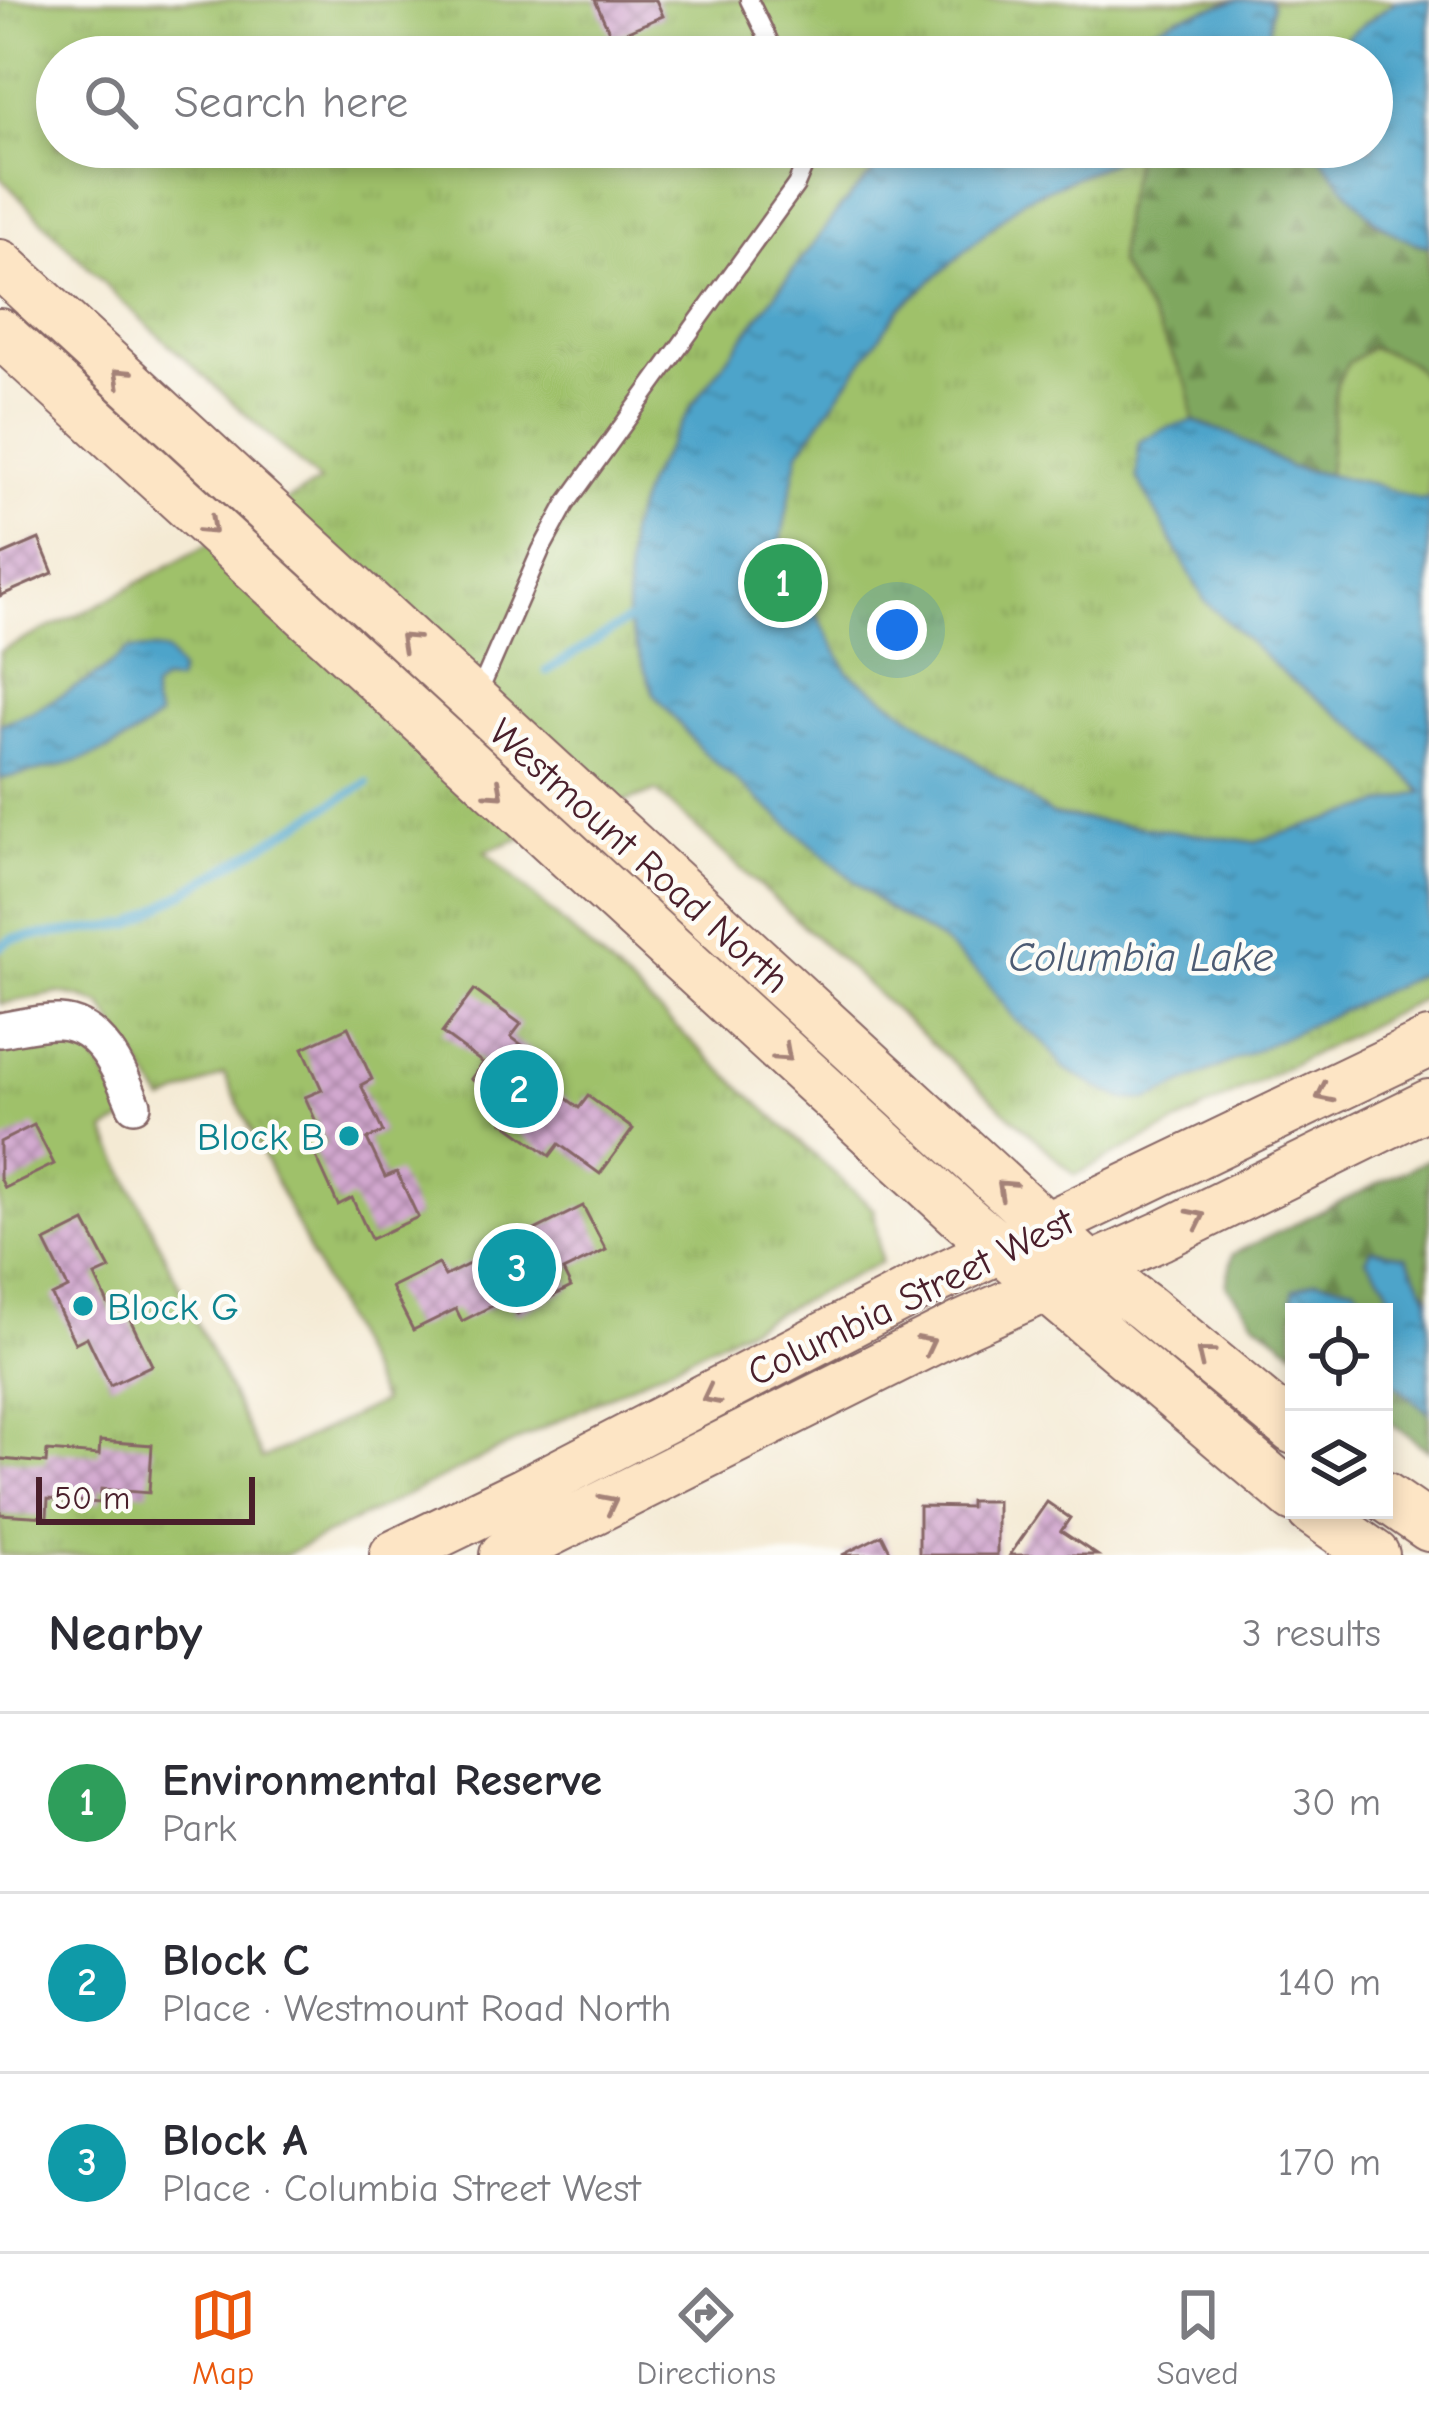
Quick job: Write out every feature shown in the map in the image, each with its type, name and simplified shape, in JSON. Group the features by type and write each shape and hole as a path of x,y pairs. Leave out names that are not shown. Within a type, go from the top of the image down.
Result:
{"main road":[{"name":"Westmount Road North","path":"0,264 458,722 1001,1250 1285,1490"},
{"name":"Westmount Road North","path":"0,333 1090,1267 1285,1423"},
{"name":"Columbia Street West","path":"394,1555 924,1286 1429,1043"},
{"name":"Columbia Street West","path":"536,1548 963,1325 1161,1236 1429,1104"},
{"path":"1393,1502 1429,1527"},
{"path":"1324,1519 1375,1555"}],"street":[{"path":"0,1030 61,1022 88,1031 106,1049 134,1105"},
{"path":"524,1492 536,1548"}],"lane":[{"path":"749,0 767,36"},
{"path":"458,722 566,504 796,185 803,168"}],"green space":[{"path":"0,0 1429,0 1429,995 1075,1175 656,791 485,851 874,1210 881,1262 285,1555 0,1555 0,1044 41,1031 63,1033 88,1050 107,1077 128,1119 105,1131 262,1459 382,1402 224,1074 164,1102 102,1005 59,993 0,1004 0,651 100,604 320,482 116,296 0,177"},
{"path":"1133,168 1330,168 1376,223 1429,246 1429,390 1414,365 1391,354 1371,348 1348,363 1336,386 1328,475 1289,467 1233,435 1193,421 1189,388 1118,264"},
{"path":"1429,1159 1429,1451 1393,1425 1393,1303 1285,1303 1285,1343 1254,1320 1226,1285 1233,1254"}],"water":[{"path":"1238,0 1269,0 1272,5 1269,36 1137,36 1178,17"},
{"path":"1397,0 1429,0 1429,246 1410,241 1377,221 1330,168 1393,168 1393,36 1348,36"},
{"name":"Columbia Lake","path":"877,168 1097,168 1024,199 899,309 799,452 780,546 848,672 1052,815 1254,842 1423,792 1358,728 1286,676 1205,601 1137,478 1139,442 1193,421 1233,435 1289,467 1373,484 1421,500 1429,498 1429,970 1148,1100 1124,1099 1063,1067 1044,1042 1016,1021 984,978 940,940 886,908 702,751 654,694 627,621 628,534 646,483 691,407 843,204"},
{"path":"128,650 167,652 180,671 177,682 162,681 153,690 159,717 103,752 0,779 0,724 32,712 100,673"},
{"path":"1372,1249 1406,1256 1429,1298 1429,1413 1393,1383 1393,1303 1380,1303 1390,1298 1387,1285 1366,1259"},
{"path":"1316,1280 1354,1286 1371,1303 1298,1303 1292,1298 1294,1289"}],"building":[{"path":"595,0 656,0 663,16 611,36"},
{"path":"39,539 53,573 0,596 0,556"},
{"path":"474,990 521,1024 511,1037 552,1067 543,1081 579,1108 588,1096 633,1129 600,1174 559,1144 550,1156 503,1122 513,1109 471,1079 483,1063 442,1033"},
{"name":"Block B","path":"348,1027 372,1079 361,1085 383,1132 367,1139 385,1177 397,1172 418,1217 371,1239 352,1198 338,1205 313,1150 326,1144 305,1097 322,1090 303,1048"},
{"path":"34,1125 54,1164 5,1188 0,1178 0,1142"},
{"path":"583,1206 606,1250 563,1271 571,1287 517,1314 508,1298 462,1321 456,1309 413,1330 391,1287 438,1264 445,1276 491,1253 497,1264 535,1244 529,1233"},
{"name":"Block G","path":"85,1222 110,1269 95,1276 116,1321 128,1315 152,1365 110,1385 87,1337 75,1343 52,1296 68,1288 45,1242"},
{"path":"100,1441 152,1445 149,1493 101,1489 100,1503 48,1499 47,1517 0,1514 0,1459 46,1463 47,1451 99,1455"},
{"path":"970,1501 997,1501 997,1555 919,1555 919,1506 970,1507"},
{"path":"1047,1502 1070,1518 1061,1531 1097,1555 1010,1555"},
{"path":"882,1535 892,1555 842,1555"}],"waterway":[{"path":"547,671 627,621"},
{"path":"0,947 11,939 132,924 367,783"}],"place":[{"name":"Environmental Reserve","path":"783,583"},
{"name":"Block C","path":"519,1089"},
{"name":"Block B","path":"349,1136"},
{"name":"Block A","path":"517,1268"},
{"name":"Block G","path":"83,1306"}]}
